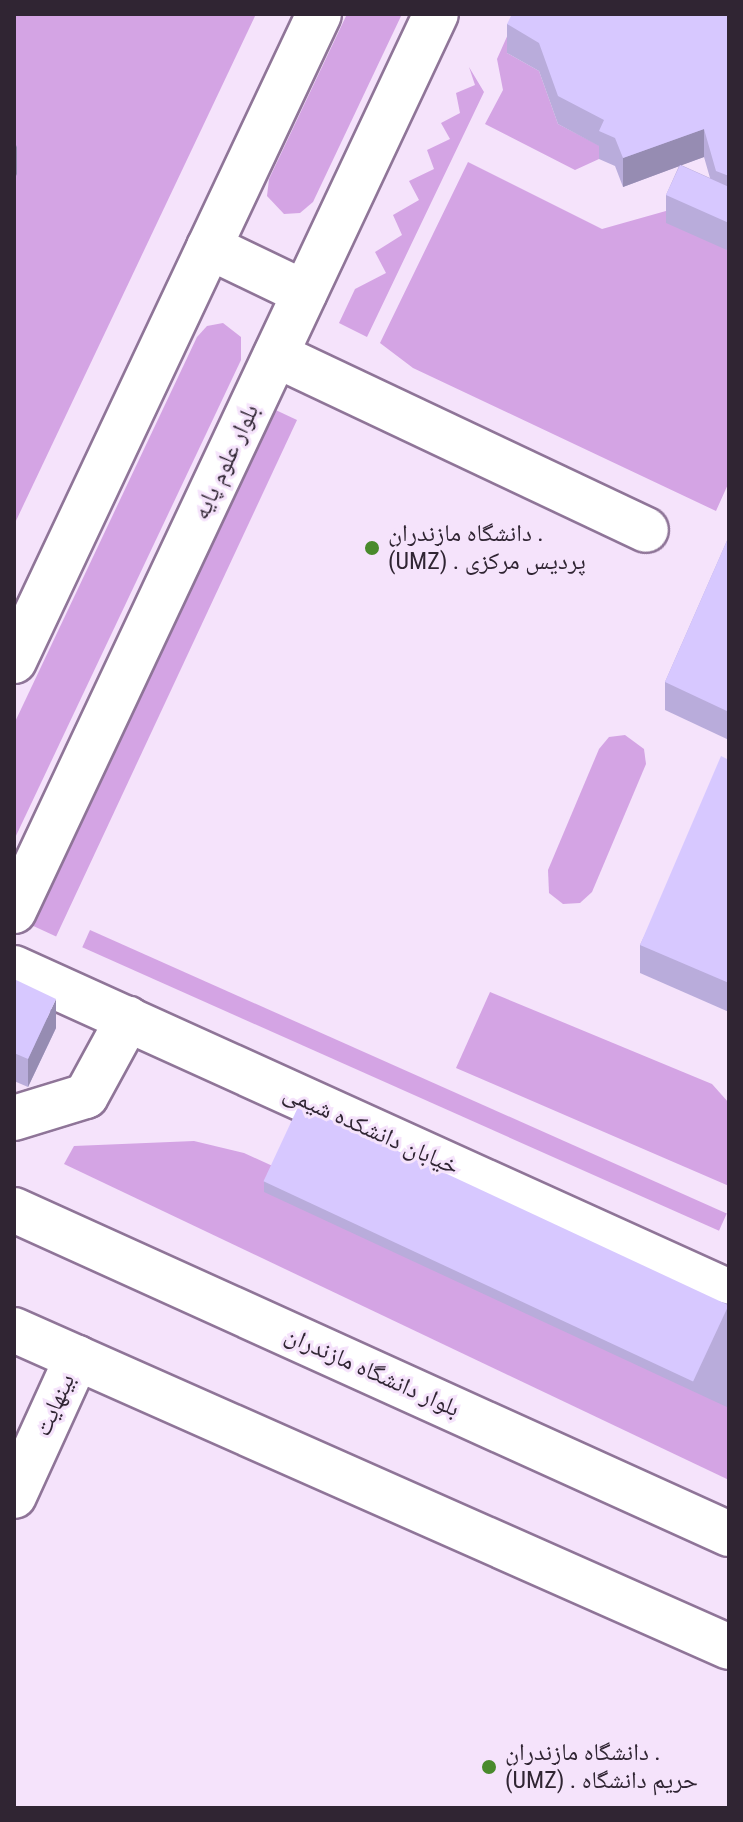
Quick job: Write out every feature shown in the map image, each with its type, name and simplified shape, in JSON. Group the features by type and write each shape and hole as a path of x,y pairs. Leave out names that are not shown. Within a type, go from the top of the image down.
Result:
{"main road":[{"path":"14,661 319,14"},
{"name":"بلوار علوم پایه","path":"14,911 436,14"},
{"path":"209,247 305,293"},
{"path":"276,355 646,530"},
{"name":"خیابان دانشکده شیمی","path":"14,968 729,1292"},
{"path":"14,1118 86,1096 128,1019"},
{"name":"بلوار دانشگاه مازندران","path":"14,1210 729,1534"},
{"path":"14,1330 729,1647"},
{"name":"بینهایت","path":"14,1496 77,1358"}],"shaded area":[{"path":"14,14 256,14 14,525"},
{"path":"347,14 402,14 313,202 300,213 284,214 267,196 269,179"},
{"path":"517,14 526,14 507,53 539,71 558,124 604,148 599,159 575,170 485,124 503,90 497,59"},
{"path":"469,67 484,92 367,337 339,323 355,289 386,273 375,252 402,235 393,215 419,200 409,181 434,169 427,150 450,139 441,123 460,113 456,93 475,85"},
{"path":"468,162 602,229 673,209 729,251 729,482 716,511 413,368 380,343"},
{"path":"223,323 241,337 241,360 14,840 14,724 197,337 207,326"},
{"path":"258,402 297,420 56,937 17,918"},
{"path":"625,735 644,749 646,764 592,892 580,903 563,904 549,893 548,870 599,749 609,737"},
{"path":"90,930 727,1213 719,1231 82,947"},
{"path":"490,992 712,1084 729,1103 729,1186 456,1068"},
{"path":"194,1141 244,1153 729,1374 729,1480 64,1164 74,1146"}],"building":[{"path":"512,14 729,14 729,176 716,171 704,129 623,158 615,138 599,131 604,120 558,96 539,43 507,24"},
{"path":"680,165 729,187 729,223 666,195"},
{"path":"729,536 729,712 665,682"},
{"path":"721,756 729,760 729,983 640,945"},
{"path":"14,979 56,999 28,1059 14,1053"},
{"path":"299,1105 729,1305 693,1381 264,1181"}],"place":[{"name":"دانشگاه مازندران . (UMZ) . پردیس مرکزی","path":"372,548"},
{"name":"دانشگاه مازندران . (UMZ) . حریم دانشگاه","path":"489,1767"}]}
